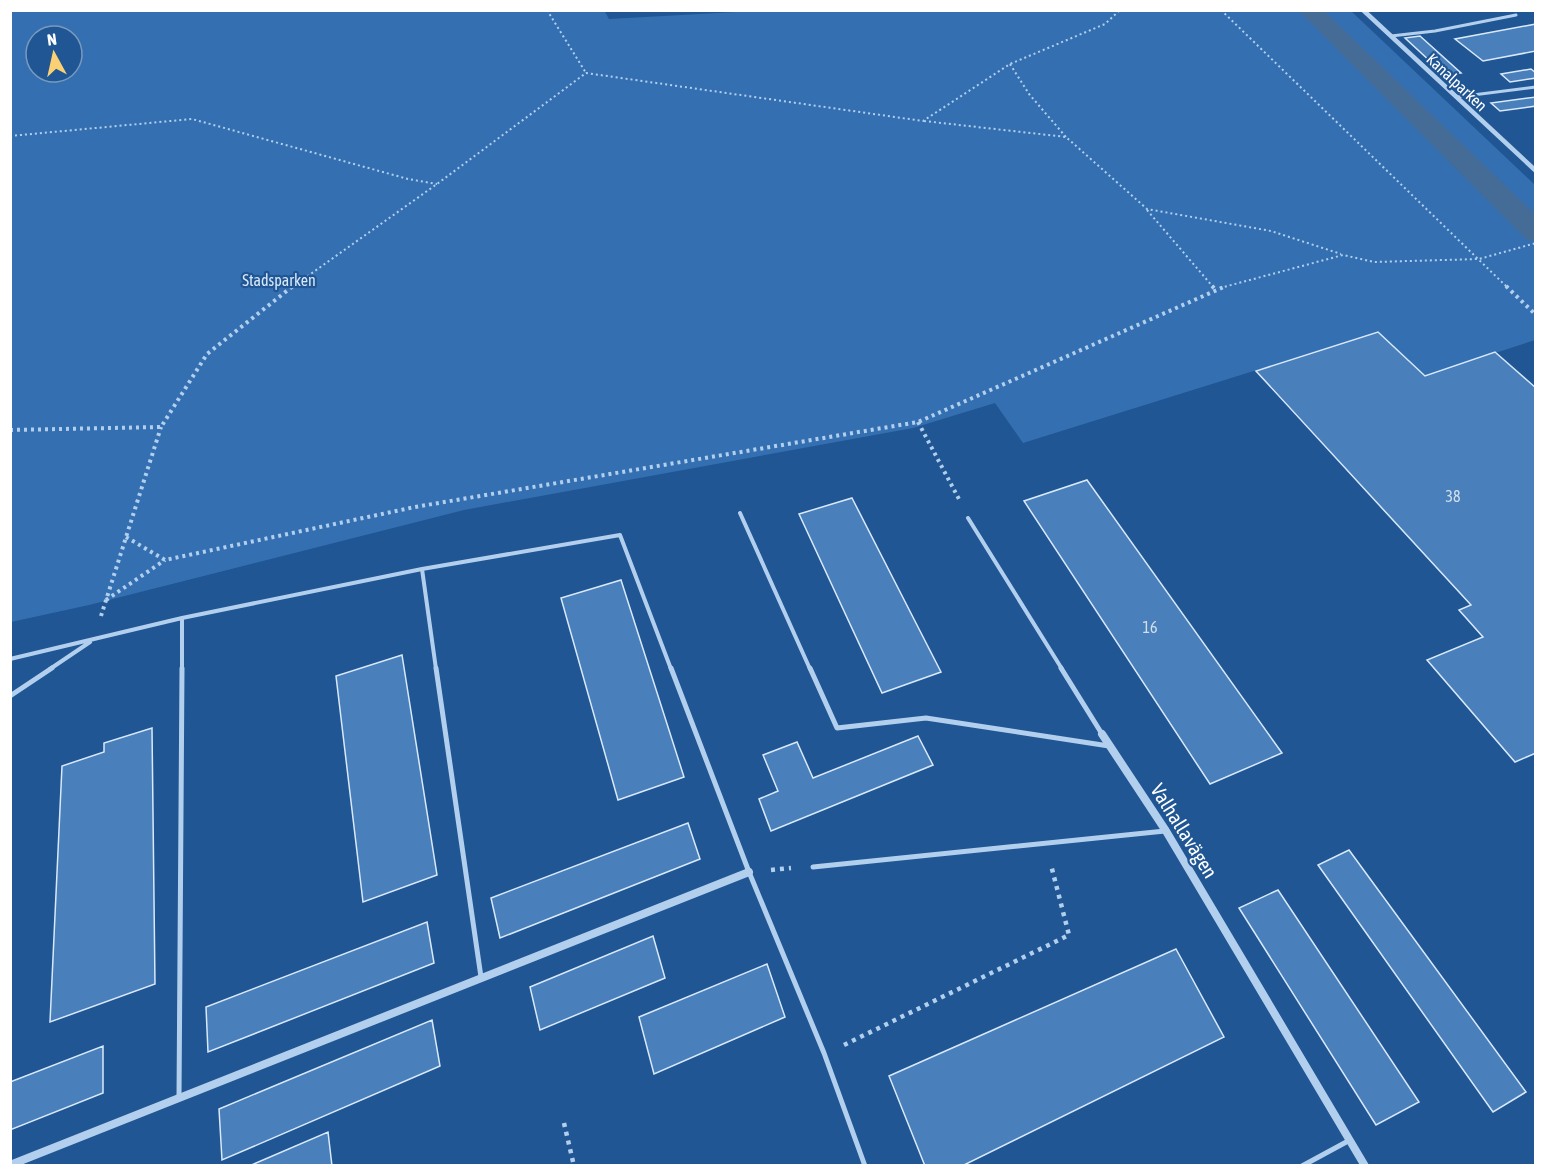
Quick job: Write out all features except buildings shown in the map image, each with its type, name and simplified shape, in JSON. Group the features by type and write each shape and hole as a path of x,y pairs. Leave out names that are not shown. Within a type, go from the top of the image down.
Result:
{"street":[{"name":"Kanalparken","path":"1363,10 1536,171"},
{"name":"Valhallavägen","path":"1102,734 1166,831 1365,1166"},
{"path":"10,1164 749,872"}],"lane":[{"path":"1391,36 1435,31 1516,15"},
{"path":"1457,97 1536,87"},
{"path":"740,513 837,728 927,718 1110,746"},
{"name":"Valhallavägen","path":"968,518 1102,734"},
{"path":"10,659 182,618 422,569 620,535 749,872 824,1055 865,1166"},
{"path":"422,569 481,977"},
{"path":"179,1098 182,618"},
{"path":"10,696 93,639"},
{"path":"813,867 1166,831"},
{"path":"1302,1166 1350,1140"}],"path":[{"path":"547,10 586,73"},
{"path":"923,121 1010,64 1106,24 1120,10"},
{"path":"1221,10 1536,315"},
{"path":"1010,64 1029,94 1066,137 1147,209 1215,290"},
{"path":"93,639 161,427 207,354 304,277 437,184 586,73 923,121 1066,137"},
{"path":"10,136 192,119 408,179 437,184"},
{"path":"1147,209 1271,231 1343,255 1374,262 1479,259 1536,243"},
{"path":"106,601 165,560 415,507 918,422 1215,290 1343,255"},
{"path":"918,422 968,518"},
{"path":"10,430 161,427"},
{"path":"126,537 165,560"},
{"path":"824,1055 1069,934 1046,843"},
{"path":"749,872 813,867"},
{"path":"564,1123 574,1166"}],"green space":[{"name":"Stadsparken","path":"604,10 609,19 772,10 1351,11 1535,185 1535,340 1425,376 1378,332 1023,443 995,403 913,428 464,510 89,605 11,622 10,11"}],"waterway":[{"path":"1309,10 1536,232"}]}
